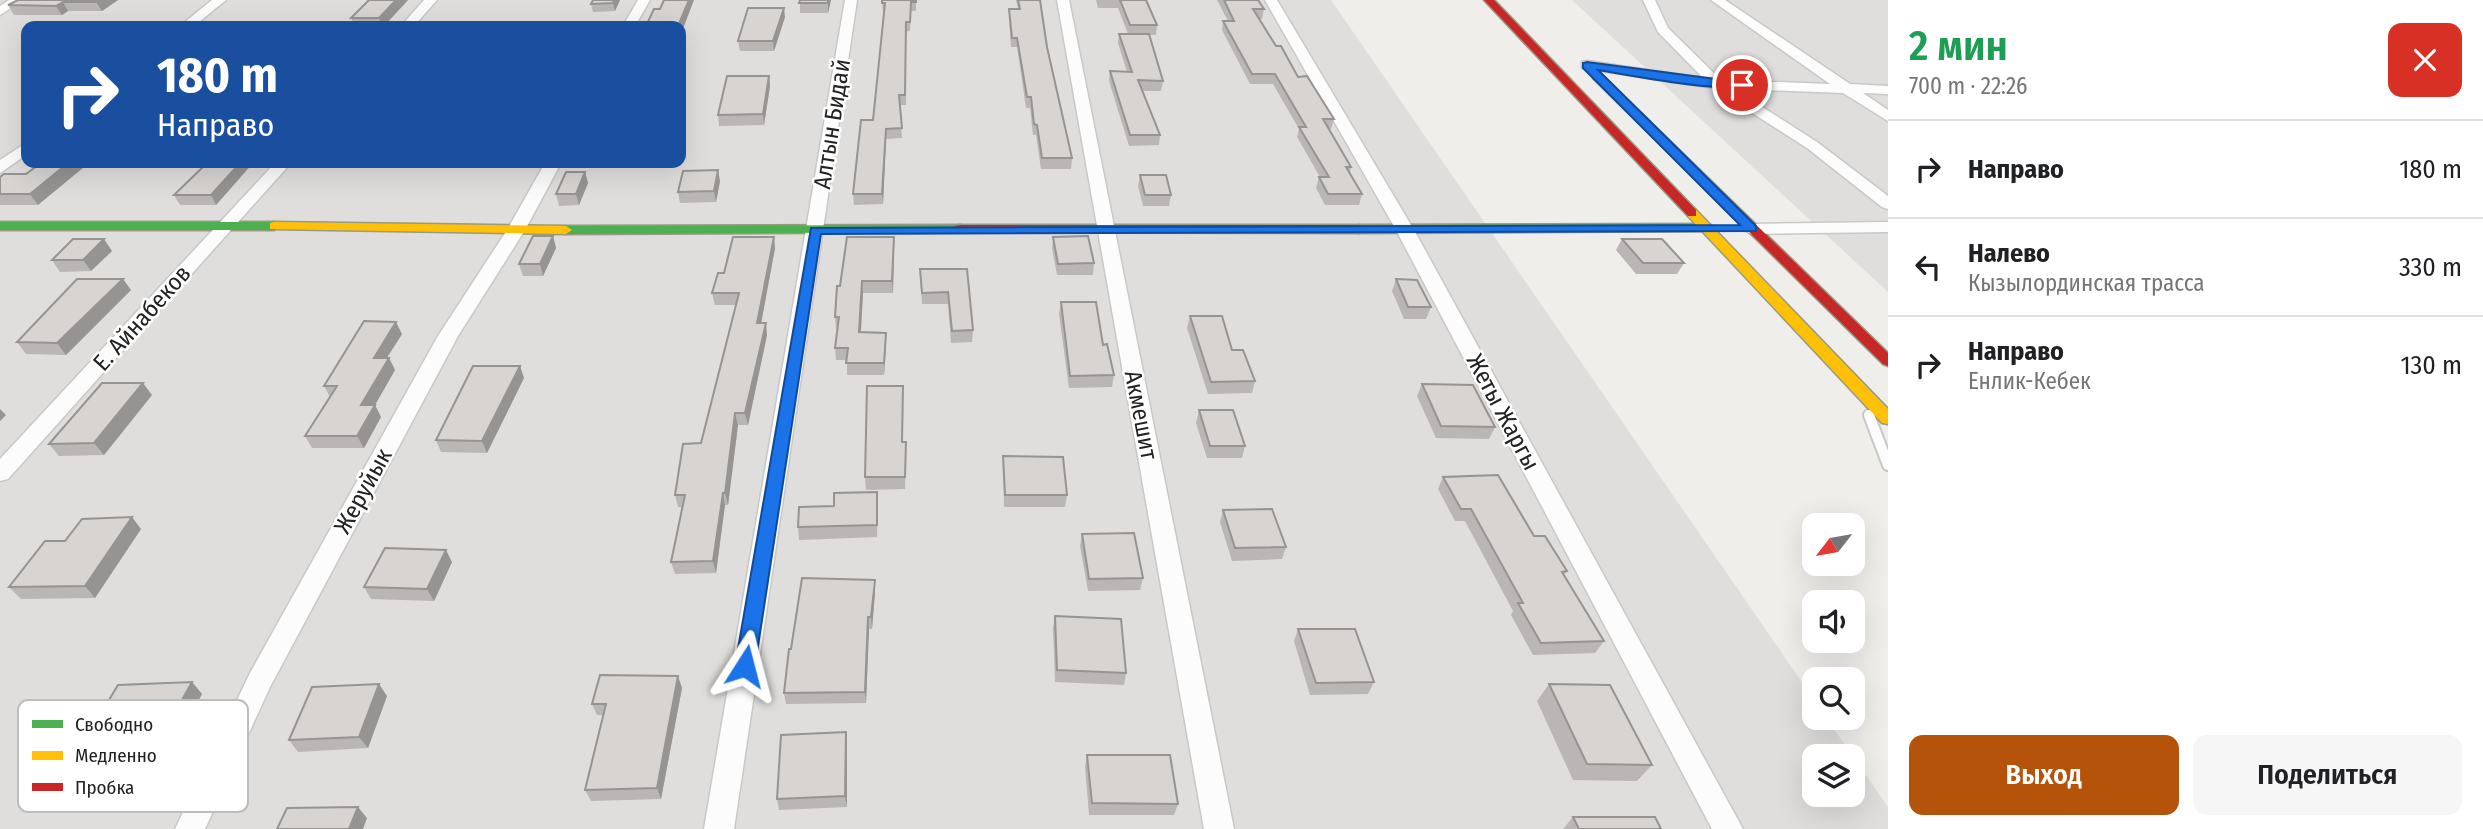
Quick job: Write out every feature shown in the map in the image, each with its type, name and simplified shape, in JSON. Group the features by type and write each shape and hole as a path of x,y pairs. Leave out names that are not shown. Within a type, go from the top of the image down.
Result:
{"main road":[{"path":"1489,0 1888,419"},
{"path":"1582,61 1888,361"},
{"path":"0,226 227,225 516,230 1751,229"}],"street":[{"path":"0,10 17,0"},
{"path":"193,21 220,0"},
{"path":"412,21 431,0"},
{"path":"632,21 644,0"},
{"name":"Алтын Бидай","path":"719,829 850,0"},
{"name":"Акмешит","path":"1063,0 1219,829"},
{"name":"Жеты Жаргы","path":"1271,0 1405,230 1728,829"},
{"path":"1649,0 1662,29 1717,84 1812,145 1888,204"},
{"path":"1717,0 1888,117"},
{"path":"1582,61 1717,84 1888,90"},
{"path":"0,168 21,152"},
{"name":"Е. Айнабеков","path":"0,474 278,168"},
{"name":"Жеруйык","path":"248,705 265,669 449,336 516,230 550,168"},
{"path":"1751,229 1888,227"},
{"name":"Жеруйык","path":"190,829 198,812"}],"lane":[{"path":"1859,389 1888,465"}],"shaded area":[{"path":"0,0 1331,0 1802,682 1802,730 1835,730 1844,744 1802,744 1802,807 1865,807 1865,774 1888,807 1888,829 0,829"},
{"path":"1572,0 1888,0 1888,292"}],"building":[{"path":"18,0 99,0 63,2 56,6 8,5"},
{"path":"369,0 396,0 379,18 351,18"},
{"path":"593,0 614,0 613,3 591,4"},
{"path":"664,0 689,0 680,21 648,21 654,9 660,9"},
{"path":"800,0 828,0 828,3 799,3"},
{"path":"882,0 916,0 911,2 910,22 906,22 905,95 899,95 902,128 886,129 882,194 853,194 861,120 873,120 885,3 882,3"},
{"path":"1018,0 1040,0 1047,47 1072,158 1042,158 1031,97 1027,97 1017,38 1012,38 1009,9 1020,9"},
{"path":"1120,0 1146,0 1157,25 1130,25"},
{"path":"1224,0 1258,0 1264,9 1253,9 1276,46 1281,46 1298,77 1307,76 1334,119 1323,119 1351,167 1346,167 1362,194 1328,194 1319,177 1329,177 1299,127 1306,127 1275,74 1252,74 1223,21 1234,21"},
{"path":"748,8 784,8 773,41 738,41"},
{"path":"1119,34 1149,34 1163,81 1138,80 1160,135 1130,135 1110,71 1132,72"},
{"path":"727,76 769,76 763,114 718,115"},
{"path":"34,168 62,168 30,194 0,194 0,177 4,174 26,174"},
{"path":"202,168 235,168 211,195 174,195"},
{"path":"718,170 714,191 678,192 683,171"},
{"path":"566,172 585,172 576,194 556,194"},
{"path":"1140,175 1166,175 1171,195 1145,195"},
{"path":"533,236 553,236 540,264 519,264"},
{"path":"1088,236 1094,263 1058,264 1053,237"},
{"path":"733,237 774,237 757,323 766,323 745,413 735,413 713,561 671,562 685,495 675,495 683,444 701,443 739,293 712,293 718,273 724,273"},
{"path":"847,237 894,237 892,281 862,281 859,332 886,333 884,363 846,363 848,348 835,348 839,317 835,317 837,286 840,286"},
{"path":"73,239 104,239 83,260 52,260"},
{"path":"1622,239 1662,239 1684,263 1643,263"},
{"path":"920,269 967,269 973,330 952,331 948,292 922,293"},
{"path":"77,279 123,279 57,343 17,342"},
{"path":"1396,279 1417,280 1431,307 1408,307"},
{"path":"1061,302 1096,302 1103,345 1107,344 1114,375 1070,376"},
{"path":"1190,316 1222,316 1232,350 1243,350 1255,381 1211,382"},
{"path":"364,321 396,322 374,358 389,358 361,405 375,405 357,436 305,436 337,386 324,386"},
{"path":"473,366 520,366 482,441 436,440"},
{"path":"102,383 143,383 94,443 49,444"},
{"path":"1422,384 1473,385 1495,427 1441,426"},
{"path":"867,386 903,386 902,442 906,442 905,477 865,477"},
{"path":"1199,410 1233,410 1245,446 1210,446"},
{"path":"1003,456 1063,457 1067,495 1005,495"},
{"path":"1498,475 1534,536 1545,536 1567,571 1562,572 1604,641 1541,643 1518,603 1523,603 1471,509 1461,509 1443,477"},
{"path":"877,492 877,525 798,527 799,507 834,506 834,493"},
{"path":"1272,509 1286,547 1235,548 1223,510"},
{"path":"132,517 85,586 9,587 45,541 65,541 82,519"},
{"path":"1134,533 1143,578 1089,579 1082,534"},
{"path":"385,548 446,550 427,589 364,587"},
{"path":"802,578 875,580 871,617 868,617 865,692 784,693"},
{"path":"1055,616 1121,619 1126,673 1057,670"},
{"path":"1298,629 1355,629 1374,682 1316,683"},
{"path":"600,675 678,676 657,788 585,790 606,704 592,704"},
{"path":"192,682 182,700 109,700 118,685"},
{"path":"379,684 359,737 289,740 312,687"},
{"path":"1549,684 1610,685 1652,765 1587,764"},
{"path":"846,732 845,796 777,799 781,735"},
{"path":"1087,755 1170,755 1178,804 1092,803"},
{"path":"358,807 349,829 277,829 287,808"},
{"path":"1573,817 1655,817 1661,829 1579,829"}],"traffic: fast":[{"path":"0,226 274,226"},
{"path":"1359,229 1709,228"},
{"path":"566,230 960,229"}],"traffic: slow":[{"path":"1692,213 1888,419"},
{"path":"274,226 566,230"}],"traffic: jam":[{"path":"1489,0 1692,213"},
{"path":"1597,76 1888,361"},
{"path":"960,229 1359,229"}],"route":[{"path":"745,666 815,230 1751,229 1587,65 1717,84 1742,85"}]}
